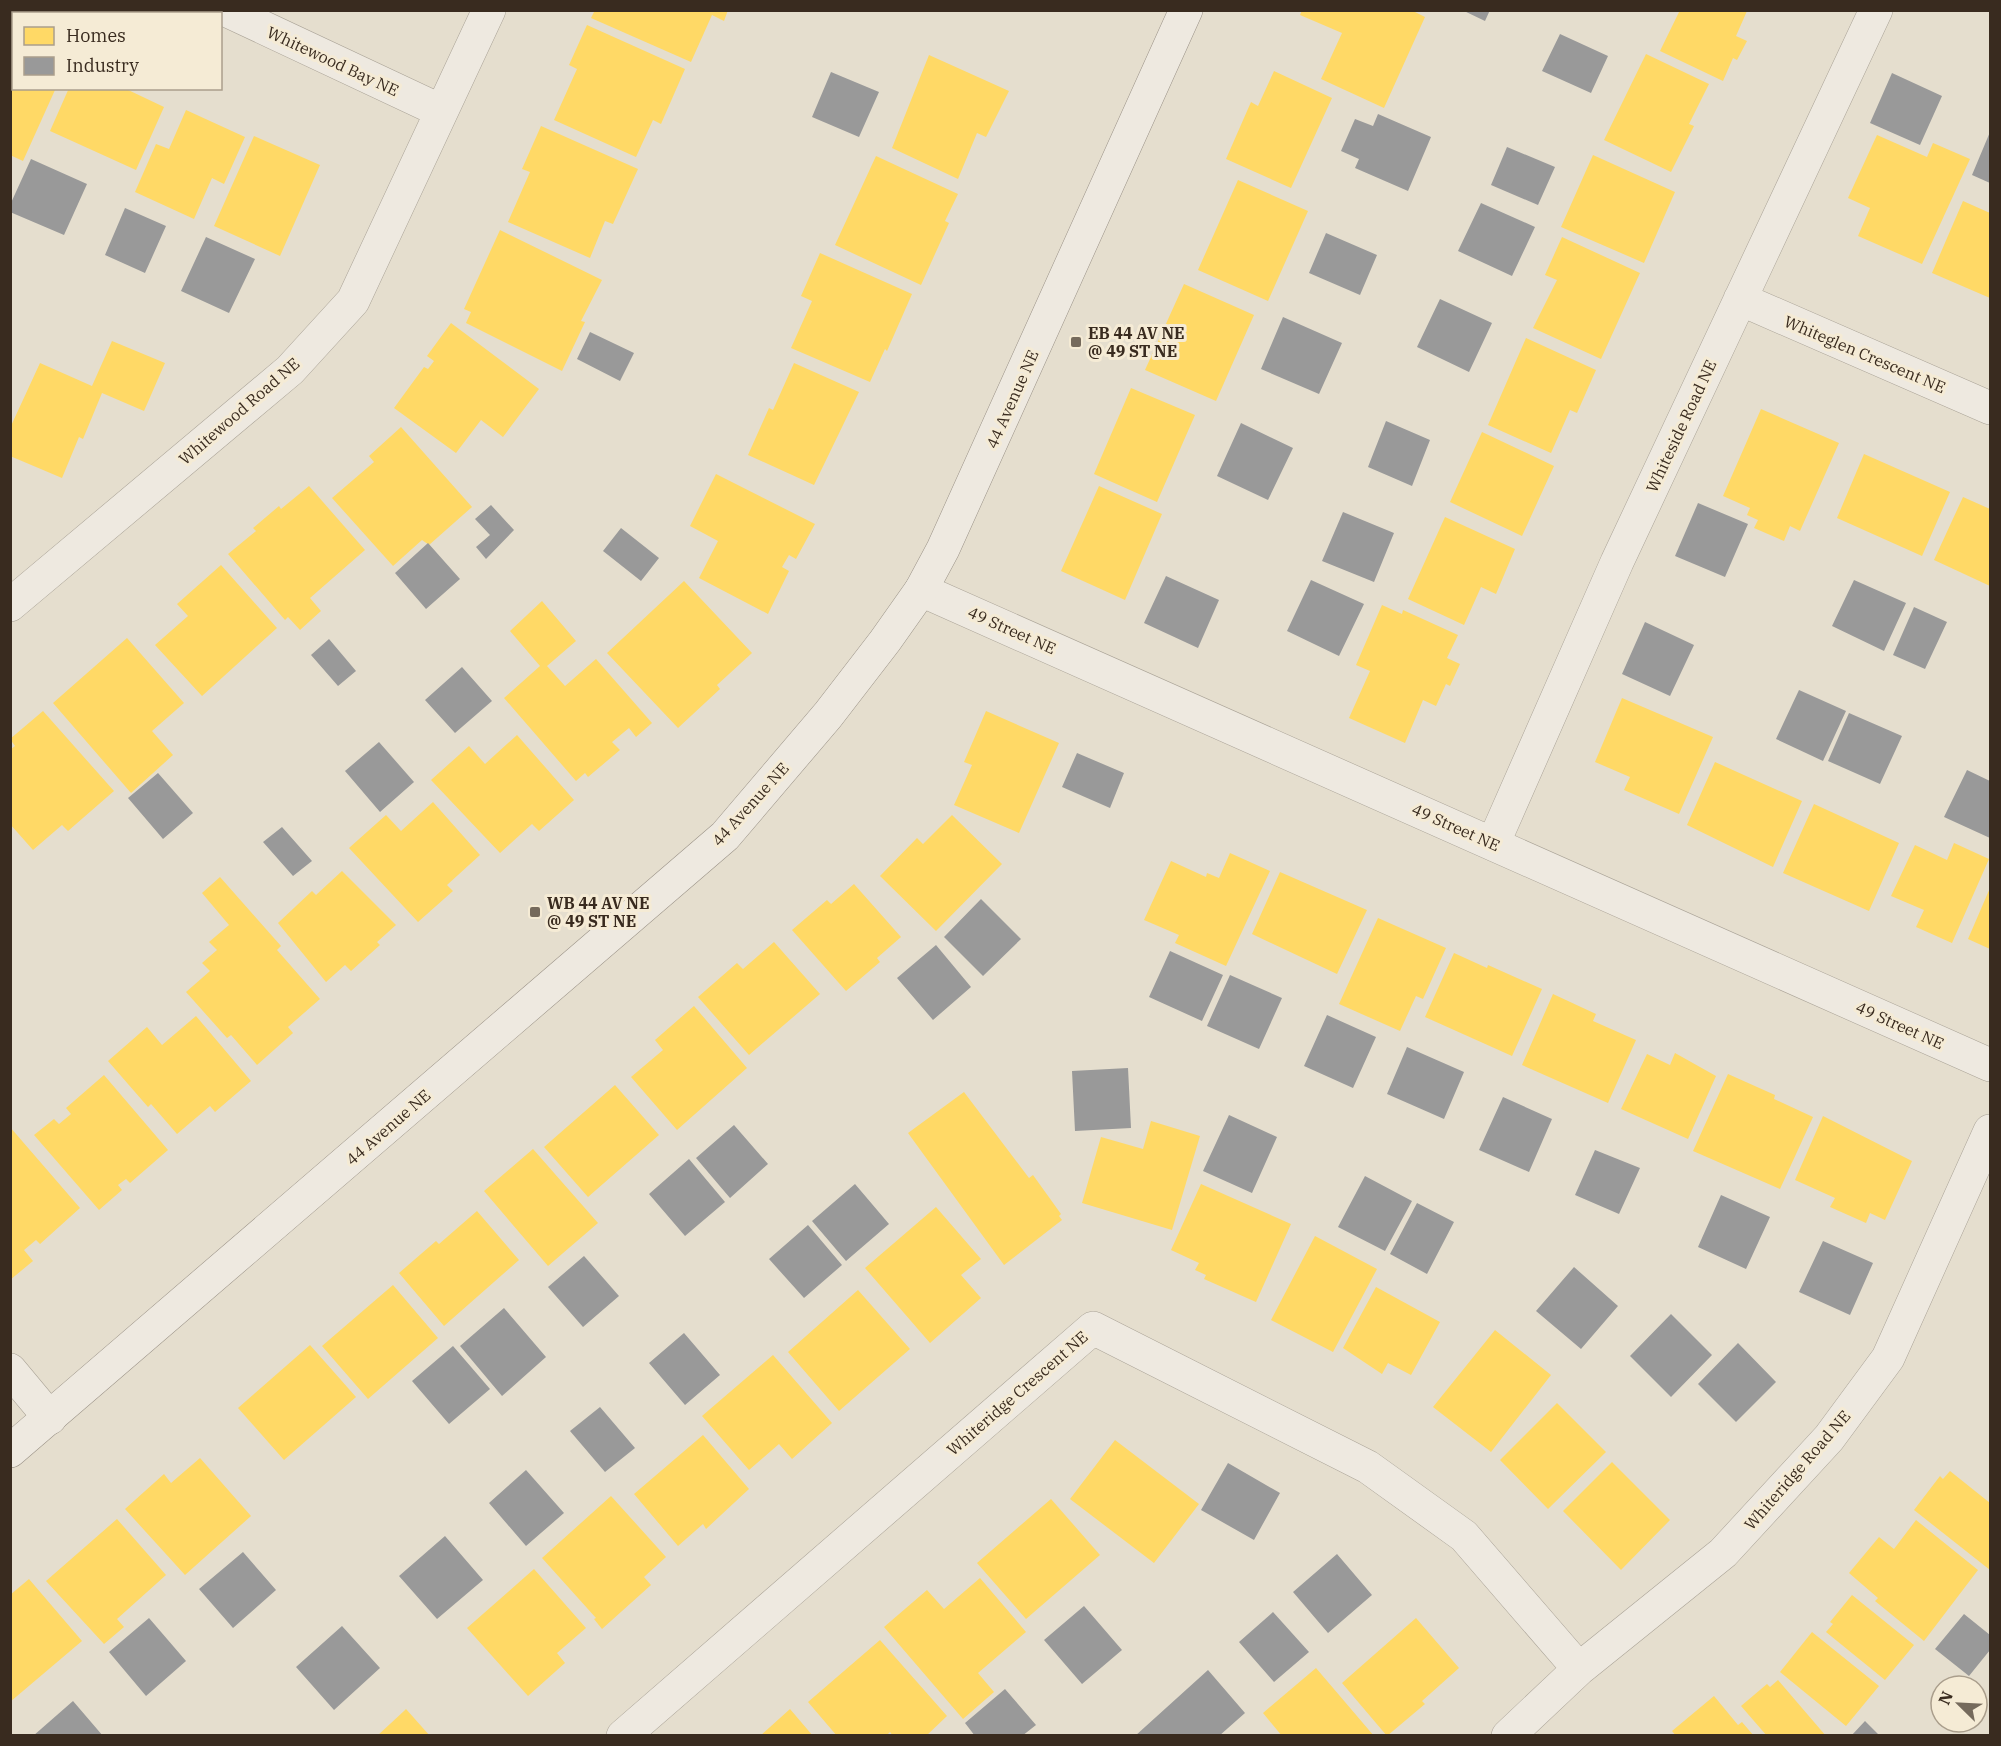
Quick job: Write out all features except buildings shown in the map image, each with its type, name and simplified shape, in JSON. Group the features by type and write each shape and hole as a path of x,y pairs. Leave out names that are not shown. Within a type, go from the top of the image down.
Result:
{"street":[{"name":"Whitewood Bay NE","path":"226,10 441,111"},
{"name":"Whitewood Road NE","path":"16,592 290,370 353,301 489,10"},
{"name":"44 Avenue NE","path":"10,1451 725,836 828,715 921,590 948,538 1186,10"},
{"name":"Whiteside Road NE","path":"1493,844 1617,562 1876,10"},
{"name":"Whiteglen Crescent NE","path":"1740,299 1990,408"},
{"name":"49 Street NE","path":"921,590 1990,1065"},
{"name":"Whiteridge Road NE","path":"1508,1736 1580,1669 1723,1553 1829,1438 1888,1358 1990,1131"},
{"name":"Whiteridge Crescent NE","path":"623,1736 1093,1328 1368,1467 1464,1536 1580,1669"},
{"path":"10,1370 50,1418"}],"place":[{"name":"EB 44 AV NE @ 49 ST NE","path":"1076,342"},
{"name":"WB 44 AV NE @ 49 ST NE","path":"535,912"}]}
